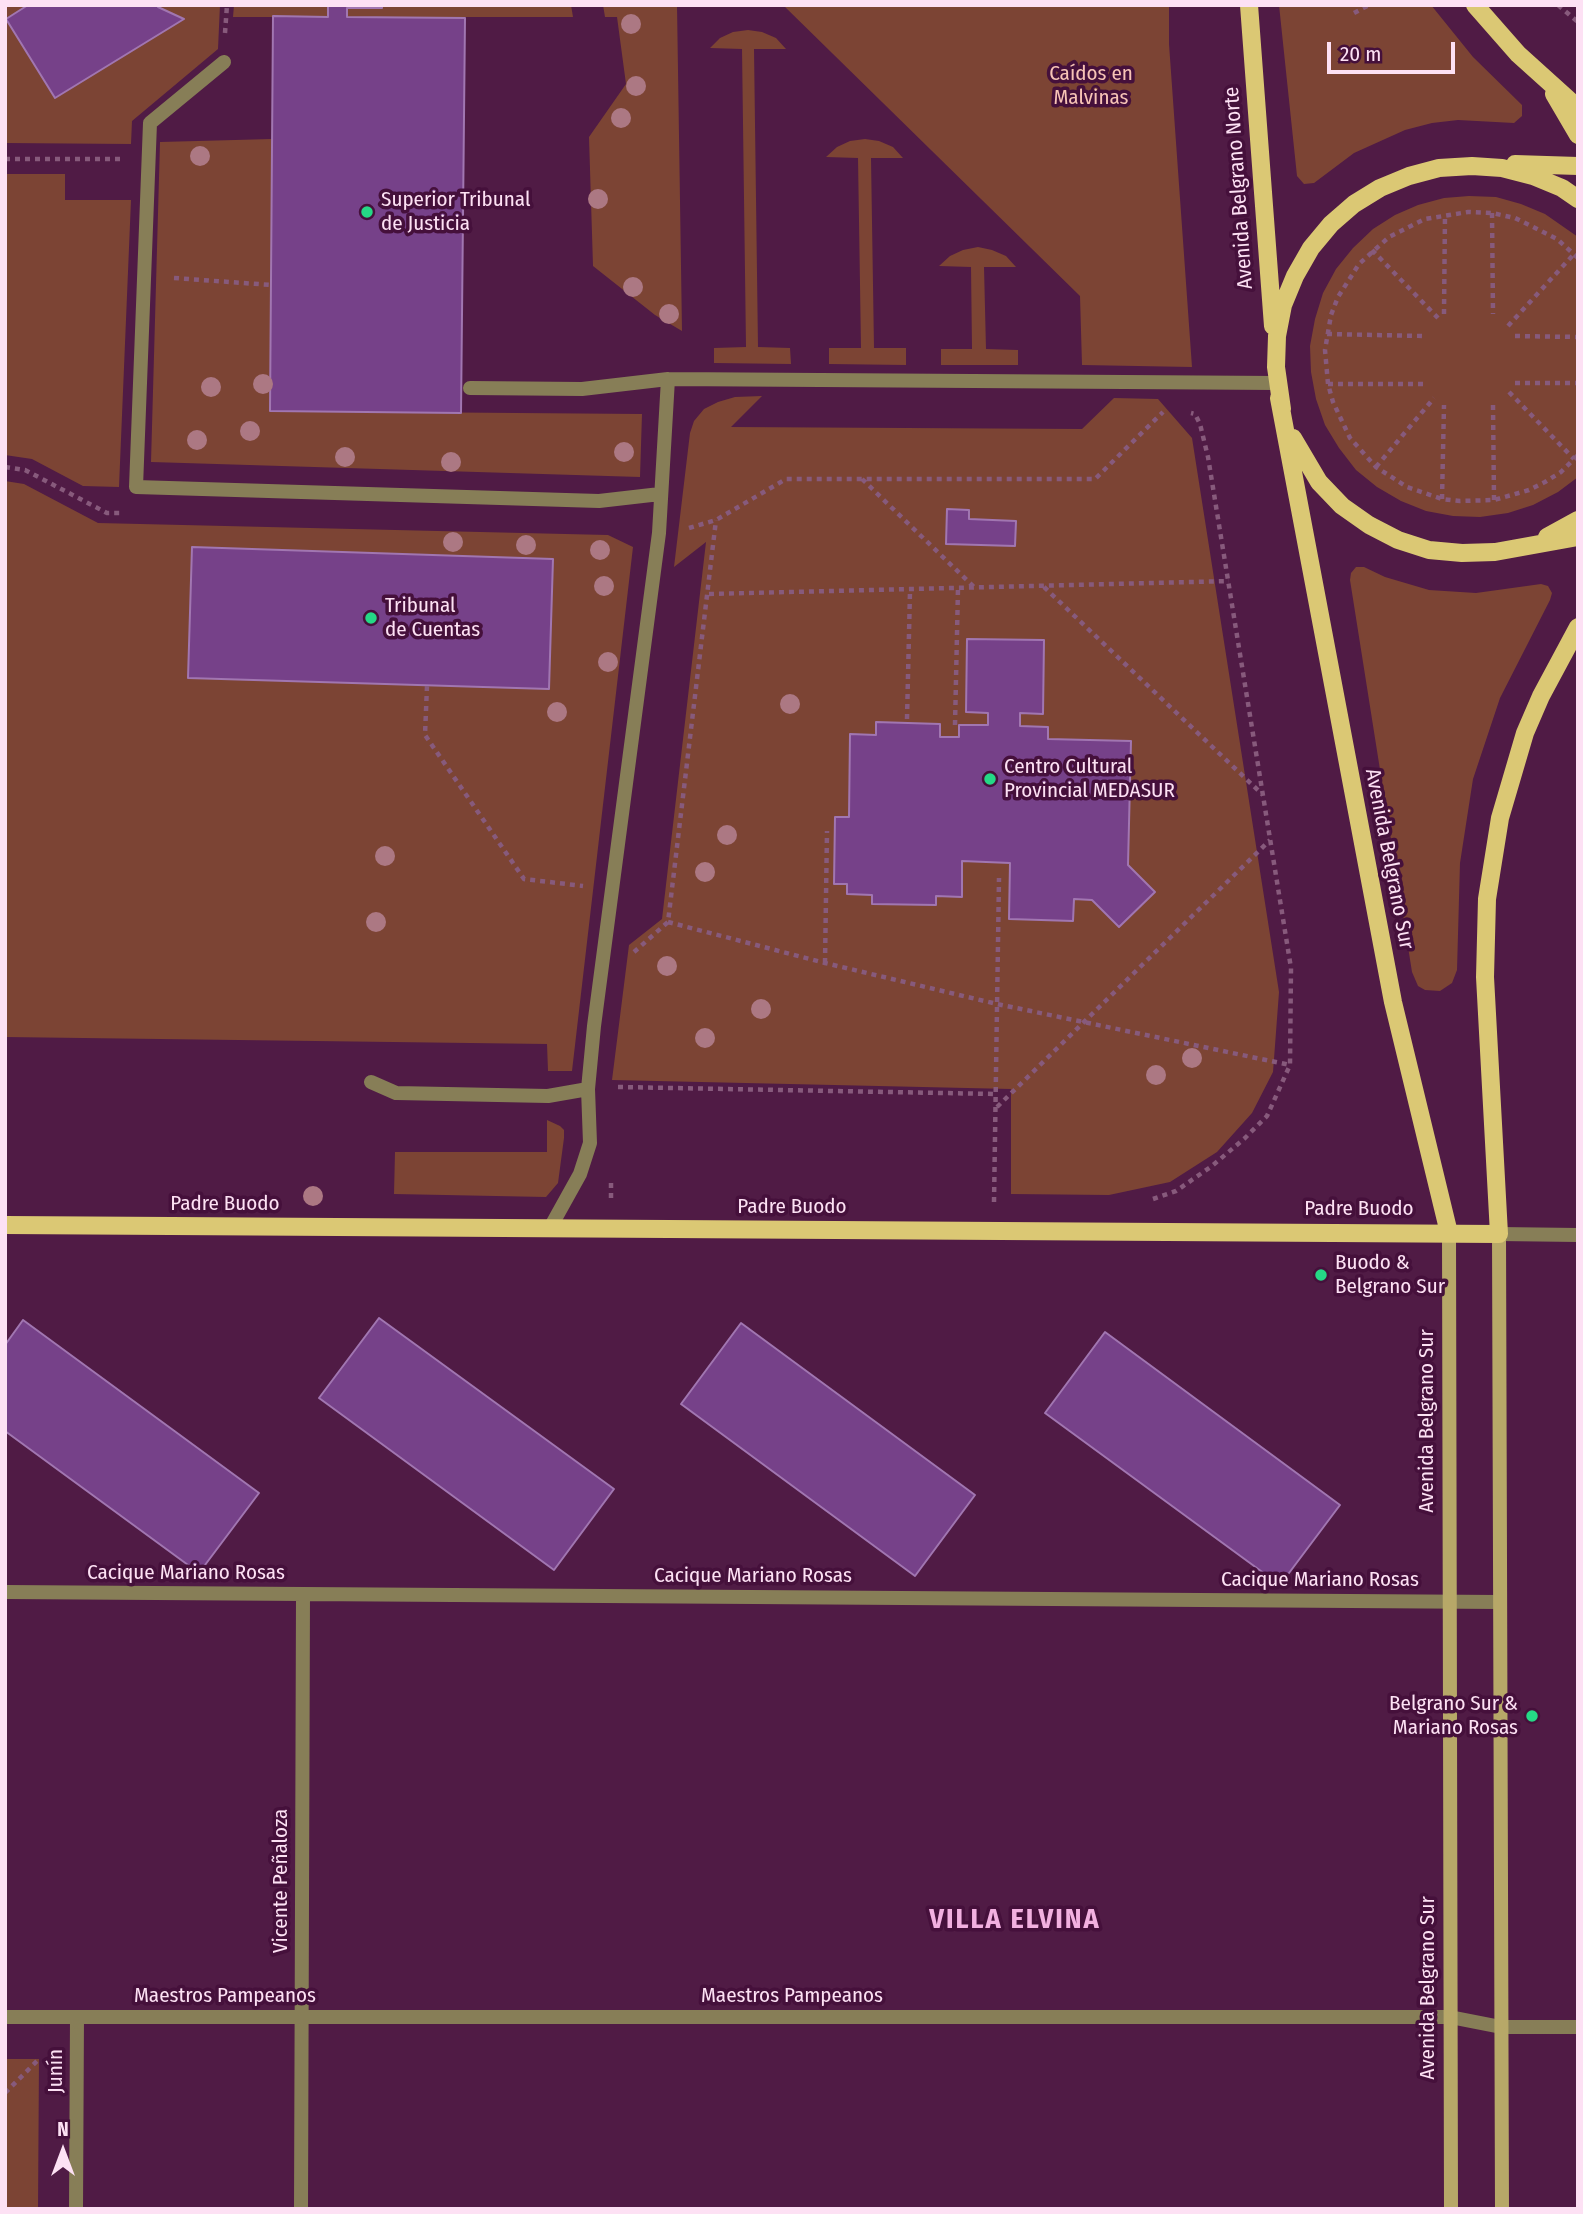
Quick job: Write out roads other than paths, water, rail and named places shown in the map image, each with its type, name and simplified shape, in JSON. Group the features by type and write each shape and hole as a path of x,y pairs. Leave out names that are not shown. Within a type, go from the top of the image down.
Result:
{"main road":[{"name":"Avenida Belgrano Norte","path":"1249,5 1277,383"},
{"path":"1475,5 1518,54 1578,107"},
{"path":"1545,79 1578,135"},
{"path":"1472,166 1502,168 1533,176 1562,188 1578,199"},
{"path":"1578,166 1439,168 1390,184 1354,204 1331,224 1311,248 1283,305 1277,336 1277,383 1288,428 1301,456 1319,482 1342,506 1369,525 1398,540 1429,550 1462,553 1495,552 1578,537"},
{"name":"Avenida Belgrano Sur","path":"1277,383 1393,1002 1449,1233 1451,2209"},
{"path":"1528,545 1558,533 1578,520"},
{"path":"1502,2209 1499,1234 1485,978 1487,899 1500,818 1525,733 1541,695 1578,627"},
{"name":"Padre Buodo","path":"5,1225 1499,1234"}],"street":[{"path":"224,62 150,123 136,487 599,501 660,494"},
{"path":"470,388 582,389 668,379 1277,383"},
{"path":"550,1228 580,1174 590,1143 588,1089 659,533 668,379"},
{"path":"371,1082 396,1093 548,1096 588,1089"},
{"name":"Padre Buodo","path":"1499,1234 1578,1235"},
{"name":"Cacique Mariano Rosas","path":"5,1592 1500,1602"},
{"name":"Vicente Peñaloza","path":"301,2209 303,1595"},
{"name":"Maestros Pampeanos","path":"5,2017 1450,2017 1501,2027 1578,2027"},
{"name":"Junín","path":"76,2209 77,2017"}],"place":[{"name":"Superior Tribunal de Justicia","path":"367,212"},
{"name":"Tribunal de Cuentas","path":"371,618"},
{"name":"Centro Cultural Provincial MEDASUR","path":"990,779"},
{"name":"Buodo & Belgrano Sur","path":"1321,1275"},
{"name":"Belgrano Sur & Mariano Rosas","path":"1532,1716"}],"district":[{"name":"VILLA ELVINA","path":"1015,1920"}],"park label":[{"name":"Caídos en Malvinas","path":"1091,86"}]}
